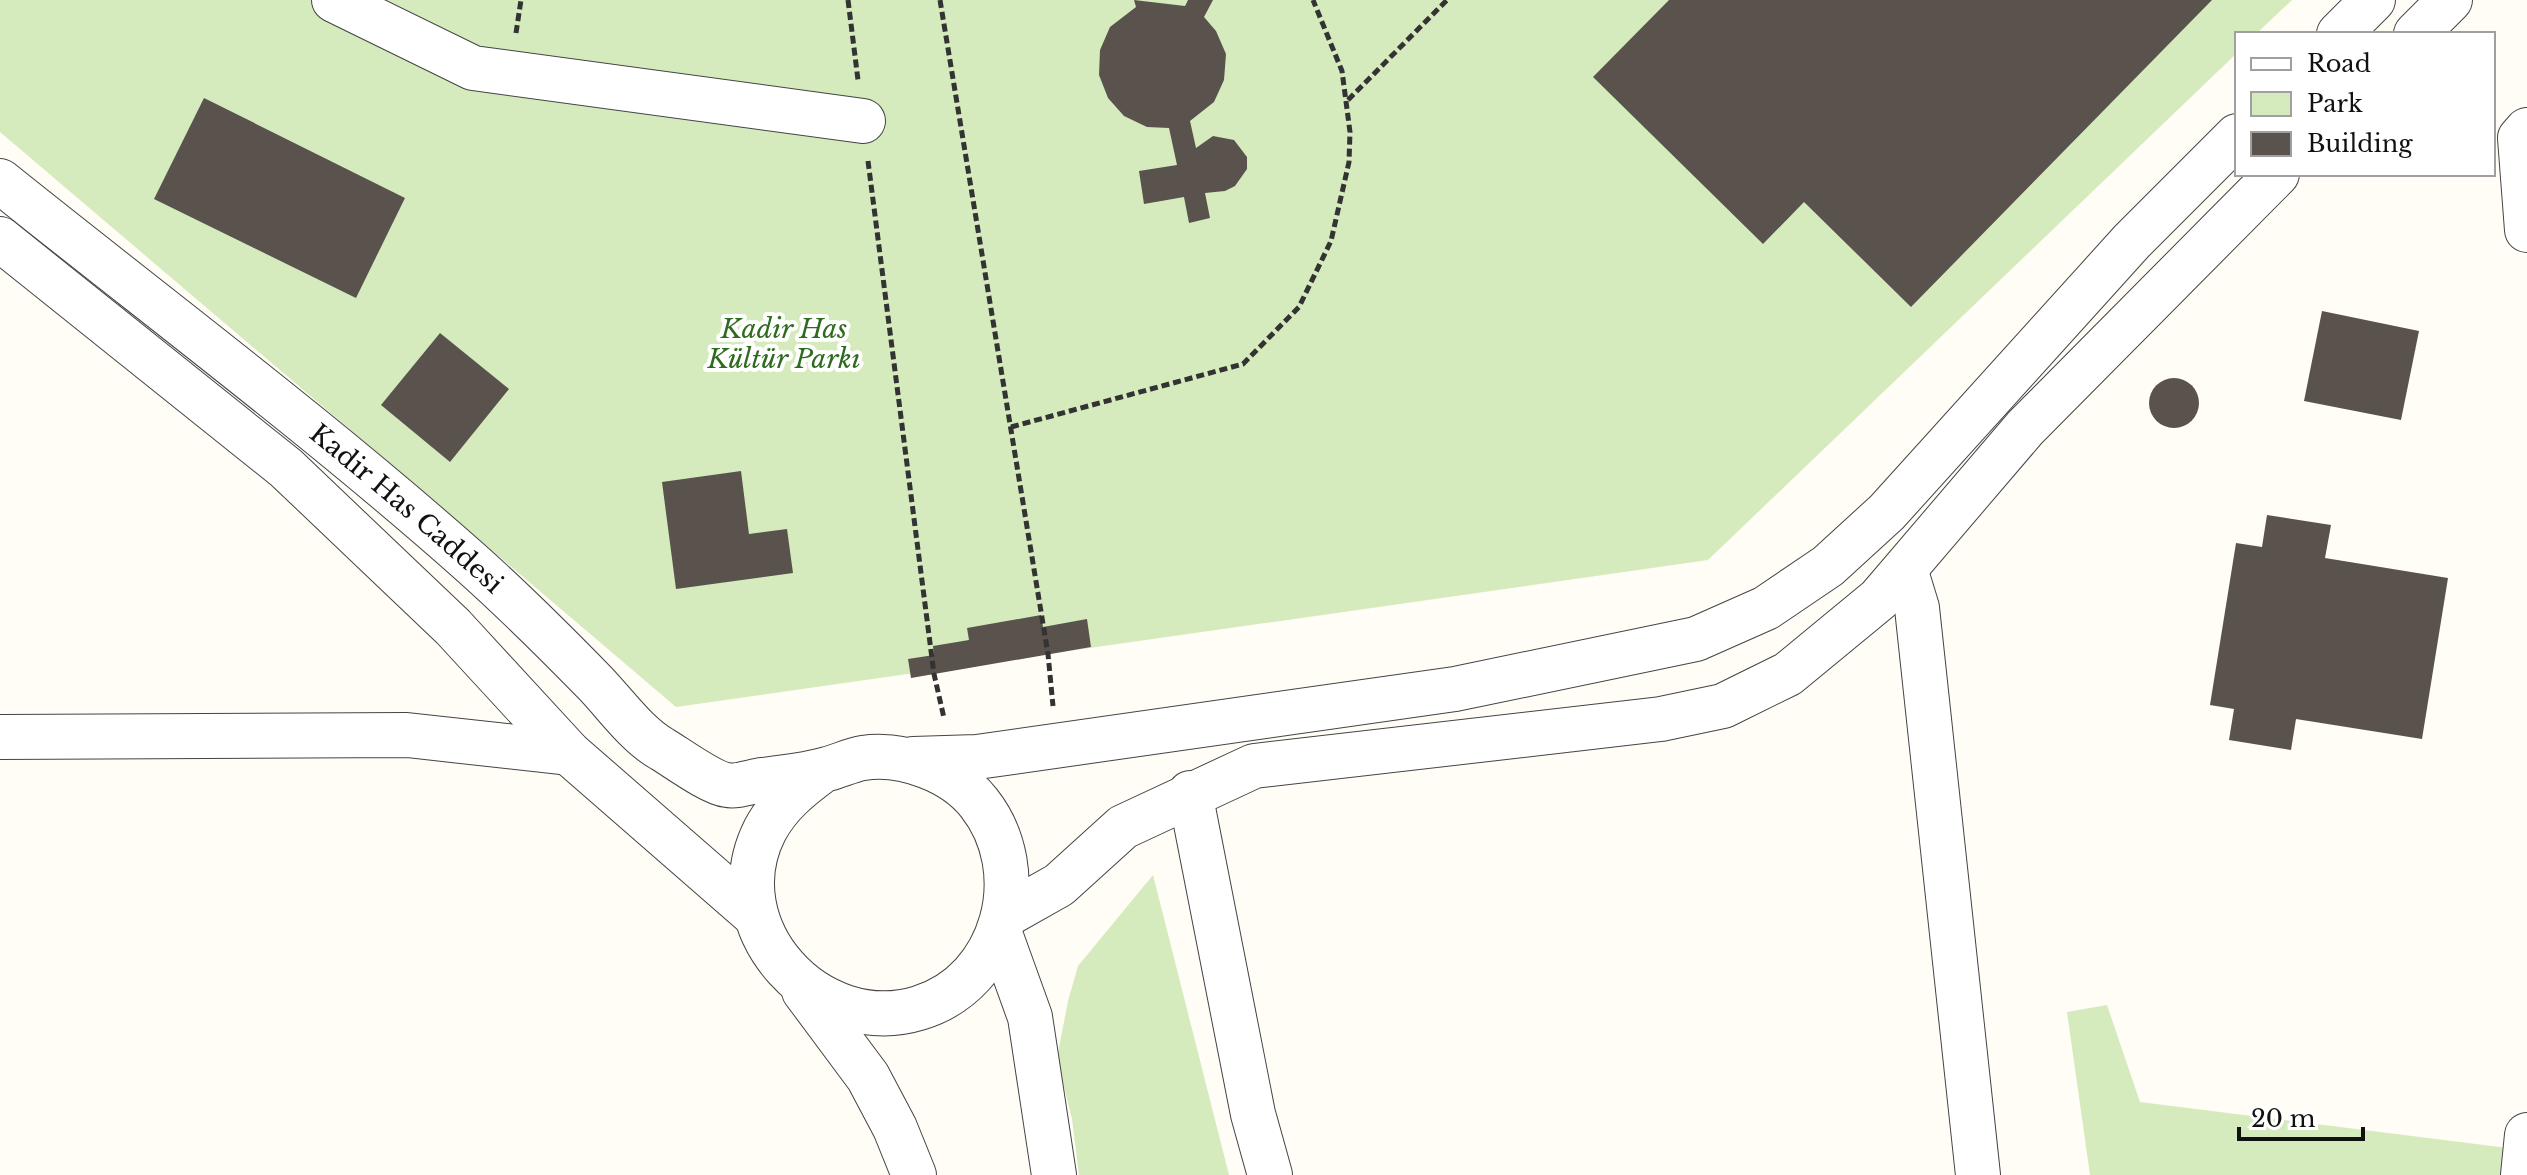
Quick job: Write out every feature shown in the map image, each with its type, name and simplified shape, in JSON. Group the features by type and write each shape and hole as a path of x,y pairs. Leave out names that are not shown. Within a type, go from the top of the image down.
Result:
{"street":[{"path":"334,0 473,68 863,121"},
{"path":"2341,32 2373,0"},
{"path":"2418,32 2450,0"},
{"path":"2527,130 2520,138 2527,230"},
{"path":"914,1175 895,1128 868,1077 800,986 772,955 756,916 753,874 763,832 788,797 822,771 863,758 977,757 1455,689 1696,639 1766,608 1828,566 1887,512 2132,241 2235,138"},
{"path":"1002,923 1059,885 1123,827 1190,793 1254,766 1661,719 1723,706 1788,674 1879,599 1906,572 2025,428 2275,176"},
{"name":"Kadir Has Caddesi","path":"0,181 402,501 570,658 654,745 726,785 822,771"},
{"name":"Kadir Has Caddesi","path":"0,239 286,468 453,627 569,753 756,916"},
{"path":"1906,572 1917,608 1978,1175"},
{"path":"0,737 407,735 569,753"},
{"path":"800,986 836,1006 878,1014 920,1008 957,989 986,959 1002,923 1009,879 1000,838 978,801 946,774 905,759"},
{"path":"1190,793 1253,1114 1270,1175"},
{"path":"1002,923 1030,1017 1054,1175"},
{"path":"2523,1175 2527,1135"}],"path":[{"path":"848,0 934,674"},
{"path":"940,0 1048,654 1056,744"},
{"path":"1011,427 1243,364 1299,307 1331,241 1349,162 1347,101 1337,56 1313,0"},
{"path":"1347,101 1447,0"}],"green space":[{"name":"Kadir Has Kültür Parkı","path":"0,0 2292,0 2258,32 2235,32 2235,55 1708,560 676,707 0,132"},
{"path":"1153,875 1229,1175 1079,1175 1072,1119 1057,1058 1068,1001 1078,966"},
{"path":"2107,1005 2140,1102 2508,1148 2505,1175 2090,1175 2067,1012"}],"building":[{"path":"1134,0 1185,6 1188,0 1213,0 1204,17 1216,31 1226,54 1224,80 1214,102 1190,121 1196,148 1213,136 1234,140 1247,157 1247,169 1235,186 1225,191 1205,193 1210,218 1189,223 1184,197 1144,204 1139,171 1177,165 1169,128 1147,127 1124,116 1108,98 1099,75 1100,50 1110,27 1136,7"},
{"path":"1669,0 2212,0 1911,307 1804,202 1763,244 1593,77"},
{"path":"204,98 405,198 356,298 154,199"},
{"path":"2322,311 2419,331 2401,420 2304,401"},
{"path":"440,333 509,389 450,462 381,405"},
{"path":"2174,378 2192,385 2199,403 2192,421 2174,428 2156,421 2149,403 2156,385"},
{"path":"741,471 749,534 787,529 793,573 676,589 662,482"},
{"path":"2267,515 2331,525 2325,558 2448,578 2422,739 2296,719 2291,750 2229,740 2234,709 2210,705 2236,543 2262,547"},
{"path":"1041,615 1043,627 1087,619 1091,647 911,678 908,659 934,655 933,646 969,640 967,628"}]}
